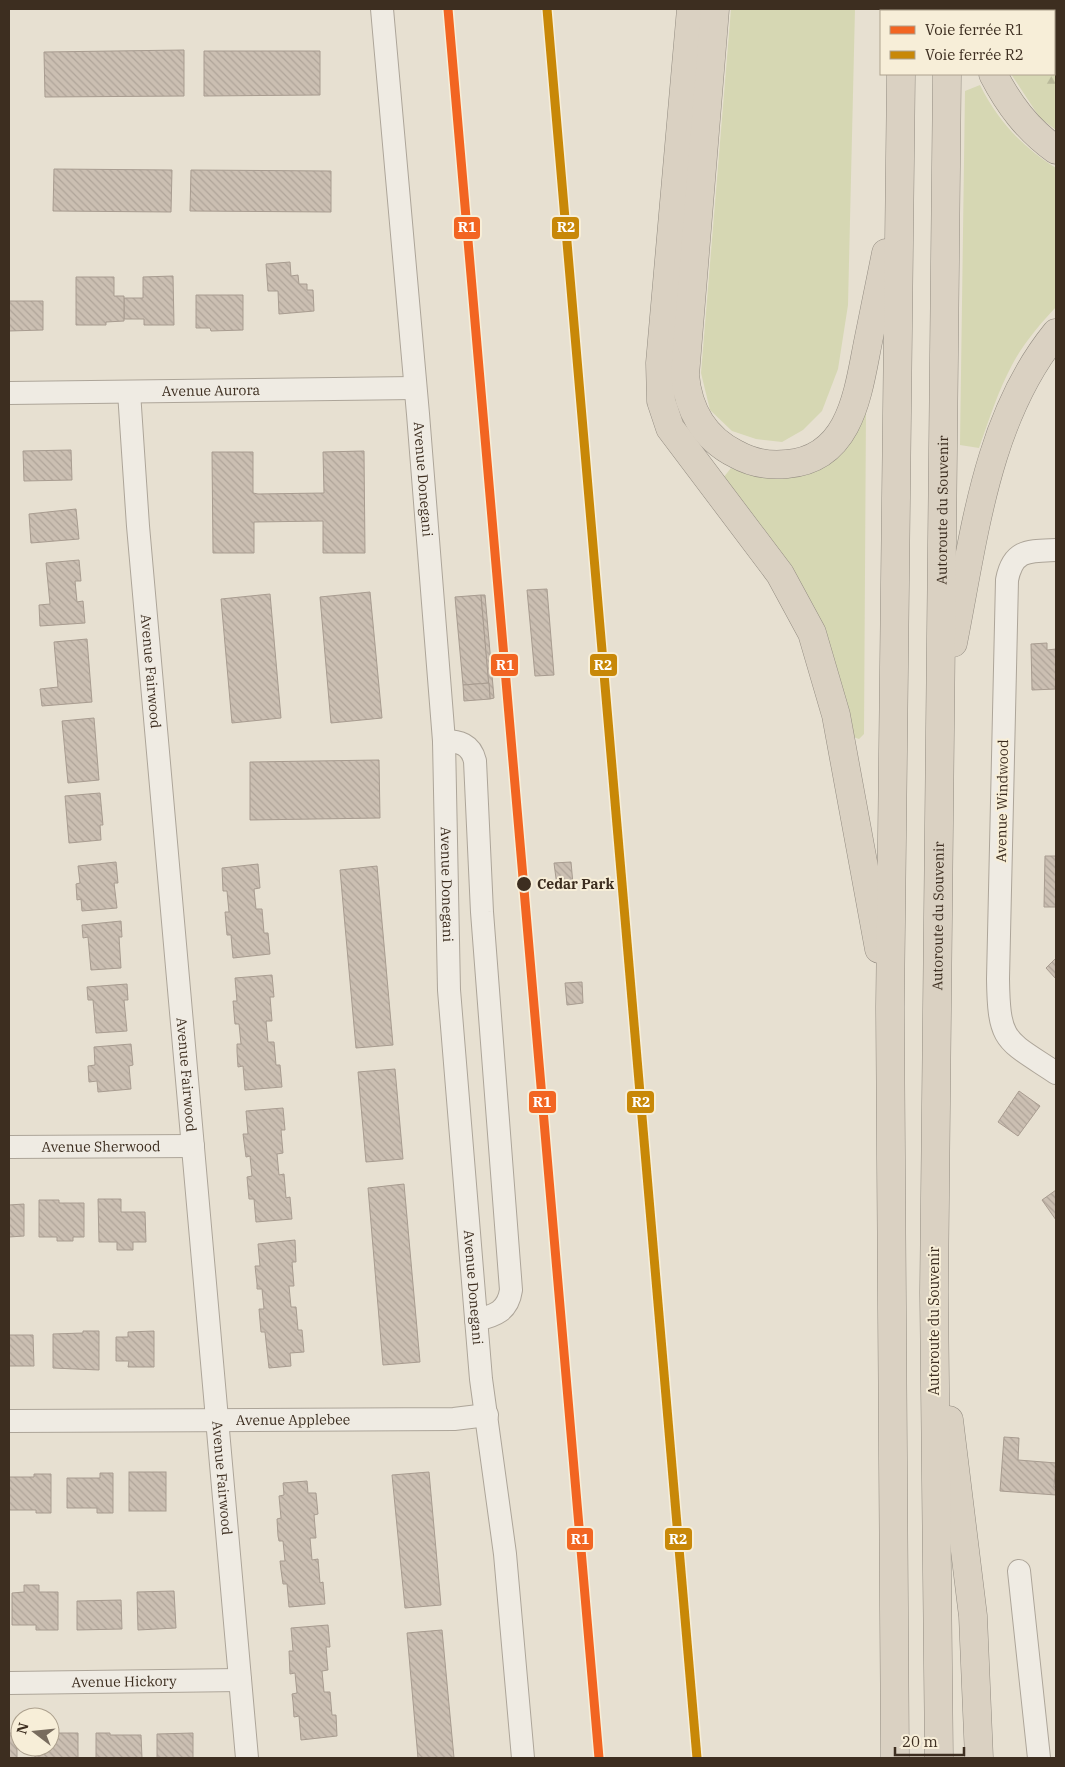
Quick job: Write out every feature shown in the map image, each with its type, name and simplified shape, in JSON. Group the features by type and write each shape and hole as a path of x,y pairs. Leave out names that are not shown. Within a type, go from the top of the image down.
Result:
{"highway":[{"path":"691,9 660,363 661,401 664,415 678,440 780,574 812,633 836,715 855,831 890,1006"},
{"path":"715,9 685,375 689,401 695,414 712,437 722,446 748,460 761,464 792,464 807,460 820,453 841,432 849,419 859,390 900,183"},
{"path":"895,1758 890,1006 901,75"},
{"name":"Autoroute du Souvenir","path":"938,1758 934,1292 947,75"},
{"path":"994,75 1012,108 1026,125 1056,150"},
{"path":"940,704 983,495 994,456 1018,392 1032,366 1056,333"},
{"path":"934,1292 973,1616 979,1758"}],"street":[{"name":"Avenue Donegani","path":"382,9 444,741 449,990 476,1320 505,1554 523,1758"},
{"name":"Avenue Aurora","path":"9,393 415,388"},
{"name":"Avenue Fairwood","path":"129,392 137,517 247,1758"},
{"name":"Avenue Windwood","path":"1056,550 1027,552 1018,555 1012,562 1007,580 998,979 1000,1021 1003,1030 1014,1045 1056,1073"},
{"path":"444,741 464,744 472,750 475,760 482,925 512,1290 509,1301 495,1316 476,1320"},
{"name":"Avenue Sherwood","path":"9,1147 193,1146"},
{"name":"Avenue Applebee","path":"9,1421 454,1419 487,1415"},
{"path":"1019,1570 1038,1758"},
{"name":"Avenue Hickory","path":"9,1683 240,1680"}],"green space":[{"path":"731,9 855,9 848,305 838,369 822,411 803,430 782,442 756,439 732,431 710,410 701,373"},
{"path":"1056,9 1056,130 1040,118 1012,75 1055,75 1055,10 992,10"},
{"path":"1056,9 1056,93 1046,84 1042,75 1055,75 1055,10 1038,10"},
{"path":"980,85 1003,122 1012,132 1032,151 1056,168 1056,307 1032,334 1012,365 998,395 979,448 960,445 965,91"},
{"path":"866,409 864,734 859,739 850,736 723,478 731,468 742,471 820,468 841,455"}],"building":[{"path":"184,50 184,96 45,97 44,52"},
{"path":"204,51 320,51 320,95 204,96"},
{"path":"54,169 172,170 171,212 53,211"},
{"path":"191,170 331,171 331,212 190,211"},
{"path":"290,262 291,276 298,275 299,284 307,284 307,290 313,290 314,311 279,314 278,291 268,291 266,264"},
{"path":"173,276 174,325 144,325 144,319 124,319 124,298 143,298 143,277"},
{"path":"76,277 114,277 114,296 124,296 124,321 106,322 106,325 76,325"},
{"path":"196,295 243,295 243,330 211,331 210,328 196,328"},
{"path":"9,301 43,301 43,330 9,331"},
{"path":"71,450 72,480 24,481 23,451"},
{"path":"364,451 365,553 323,553 323,521 254,522 254,553 213,553 212,452 253,452 253,493 258,494 324,493 323,452"},
{"path":"76,509 79,539 31,543 29,514"},
{"path":"79,560 81,581 75,581 77,602 83,601 85,623 40,626 39,605 50,604 46,563"},
{"path":"547,589 554,675 535,676 527,590"},
{"path":"370,592 382,718 331,723 320,597"},
{"path":"270,594 281,718 232,723 221,599"},
{"path":"481,595 489,683 463,685 455,597"},
{"path":"481,595 485,595 494,698 490,699"},
{"path":"87,639 92,702 42,706 40,689 58,687 54,642"},
{"path":"1047,643 1047,650 1056,649 1056,689 1032,690 1031,644"},
{"path":"489,683 490,699 464,701 463,685"},
{"path":"94,718 99,780 68,783 62,721"},
{"path":"379,760 380,818 250,820 250,762"},
{"path":"100,793 103,825 100,825 101,840 69,843 65,796"},
{"path":"1045,856 1056,856 1056,907 1044,907"},
{"path":"116,862 118,883 114,883 117,908 82,911 81,899 77,900 76,884 80,883 78,866"},
{"path":"571,862 573,884 557,886 554,863"},
{"path":"258,864 260,888 254,889 256,909 262,909 264,933 268,933 270,954 233,958 231,935 227,935 225,912 229,912 227,891 223,891 222,868"},
{"path":"377,866 393,1045 356,1048 340,870"},
{"path":"121,921 122,937 119,937 121,968 91,970 88,937 83,938 82,925"},
{"path":"1056,958 1056,979 1046,968"},
{"path":"272,975 274,997 270,997 272,1021 266,1021 268,1042 274,1042 276,1065 280,1065 282,1087 245,1090 243,1066 238,1067 237,1044 241,1044 239,1024 235,1024 233,1001 237,1001 235,978"},
{"path":"582,982 583,1003 567,1005 565,983"},
{"path":"127,984 128,1000 124,1000 127,1031 96,1033 93,1000 88,1000 87,987"},
{"path":"131,1044 133,1065 129,1066 131,1089 98,1092 97,1081 89,1082 88,1066 95,1065 94,1047"},
{"path":"395,1069 403,1159 366,1162 358,1072"},
{"path":"1019,1091 1040,1106 1018,1136 998,1122"},
{"path":"283,1108 285,1130 281,1130 283,1153 277,1154 279,1175 284,1174 286,1198 290,1197 292,1219 256,1222 254,1199 249,1199 247,1177 252,1176 250,1156 246,1157 243,1134 248,1134 246,1111"},
{"path":"404,1184 420,1362 383,1365 368,1188"},
{"path":"1056,1190 1056,1220 1042,1200"},
{"path":"98,1199 121,1199 121,1212 145,1212 146,1242 133,1242 133,1250 117,1250 117,1242 99,1242"},
{"path":"39,1200 59,1200 59,1203 84,1203 84,1237 73,1237 73,1241 57,1241 57,1237 39,1237"},
{"path":"24,1204 24,1236 9,1237 9,1205"},
{"path":"295,1240 296,1262 292,1262 294,1286 289,1286 291,1307 296,1307 298,1330 302,1330 304,1352 290,1353 291,1366 269,1368 265,1332 261,1332 259,1309 264,1309 262,1289 257,1289 255,1266 260,1266 258,1244"},
{"path":"83,1331 99,1331 99,1370 53,1368 53,1334 83,1333"},
{"path":"154,1331 154,1367 128,1367 129,1361 116,1361 116,1337 128,1337 128,1332"},
{"path":"9,1335 33,1335 34,1366 9,1366"},
{"path":"1004,1437 1019,1438 1018,1460 1056,1463 1054,1487 1056,1487 1056,1495 1000,1491"},
{"path":"129,1472 166,1472 166,1511 129,1511"},
{"path":"429,1472 441,1605 405,1608 392,1475"},
{"path":"100,1473 113,1473 113,1513 97,1513 97,1508 67,1508 67,1478 100,1478"},
{"path":"34,1474 51,1474 51,1513 36,1513 36,1510 9,1510 9,1477 34,1477"},
{"path":"307,1481 308,1493 316,1493 318,1514 314,1515 316,1538 310,1538 312,1560 318,1559 320,1583 323,1582 325,1604 289,1607 287,1584 283,1584 280,1561 285,1561 283,1541 279,1541 278,1536 277,1519 281,1518 279,1496 284,1495 283,1483"},
{"path":"24,1585 39,1585 39,1592 58,1592 58,1630 36,1630 36,1625 12,1625 12,1593 24,1592"},
{"path":"174,1591 176,1628 138,1630 137,1592"},
{"path":"121,1600 122,1629 77,1630 77,1601"},
{"path":"328,1625 330,1647 326,1647 328,1670 322,1671 324,1692 330,1692 332,1715 336,1715 337,1736 301,1740 299,1716 294,1717 292,1694 297,1693 295,1673 290,1674 289,1651 293,1651 291,1628"},
{"path":"442,1630 454,1758 418,1758 407,1633"},
{"path":"10,1733 10,1757 17,1758 9,1758"},
{"path":"60,1733 78,1733 78,1758 35,1758 60,1757"},
{"path":"96,1733 141,1735 142,1758 96,1758"},
{"path":"193,1733 193,1758 157,1758 157,1734"}],"rail line":[{"name":"R1","path":"448,9 599,1758"},
{"name":"R2","path":"547,9 697,1758"}],"place":[{"name":"Cedar Park","path":"524,884"}]}
